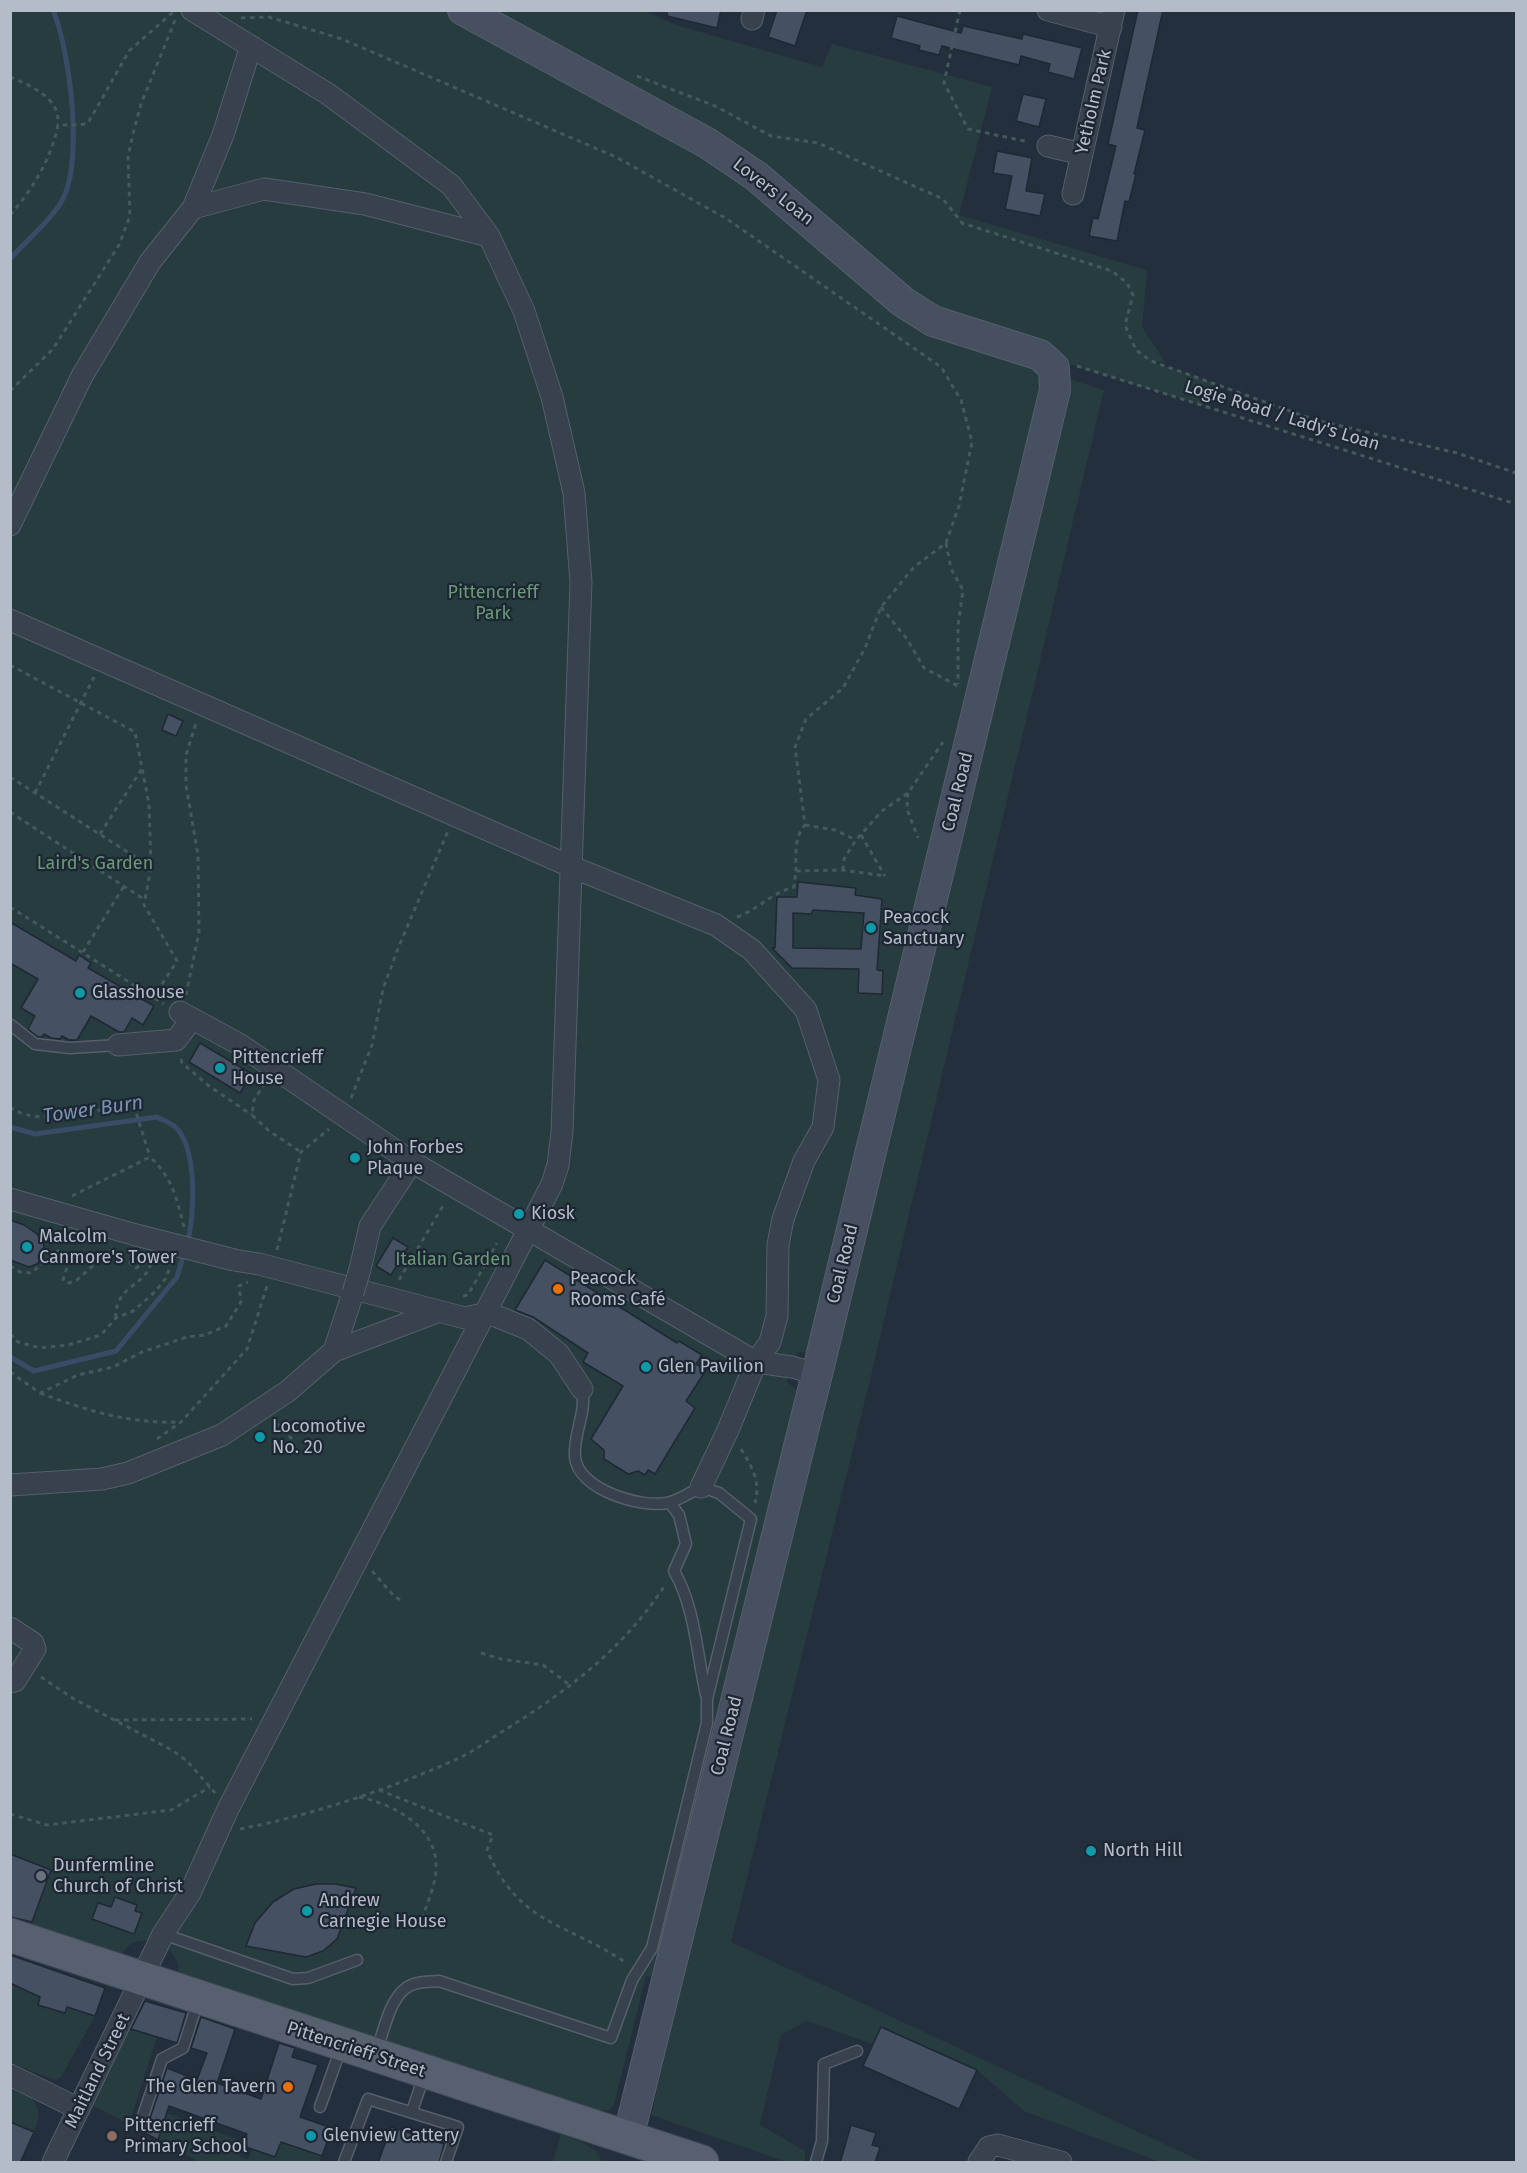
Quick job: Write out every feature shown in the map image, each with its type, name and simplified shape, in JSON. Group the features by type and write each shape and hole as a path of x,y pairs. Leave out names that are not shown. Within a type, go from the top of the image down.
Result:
{"main road":[{"name":"Pittencrieff Street","path":"10,1935 425,2073 625,2150 702,2163"}],"street":[{"name":"Lovers Loan","path":"463,10 707,143 756,176 903,302 933,321 1040,355"},
{"path":"1048,10 1112,19"},
{"name":"Maitland Street","path":"53,2163 143,1980 163,1934 190,1893 228,1809 483,1314 519,1224 556,1174 561,1143 581,582 574,493 552,397 524,311 489,236 451,185 328,94 199,15"},
{"name":"Yetholm Park","path":"1073,194 1112,19"},
{"path":"10,525 82,376 150,262 193,208 223,135 251,46"},
{"path":"1048,146 1082,154"},
{"path":"193,208 264,189 365,204 489,236"},
{"name":"Coal Road","path":"625,2150 817,1374 1055,390 1054,368 1040,355"},
{"path":"10,620 202,707 572,867 716,926 752,950 806,1011 829,1080 823,1127 804,1161 783,1219 778,1245 777,1316 770,1342 756,1362 728,1430 700,1487"},
{"path":"118,1045 176,1040 186,1016 276,1068 343,1117 412,1162 756,1362 792,1367 817,1374"},
{"path":"334,1351 360,1269 370,1226 412,1162"},
{"path":"10,1199 128,1233 437,1312 465,1318 483,1314 496,1316 528,1329 559,1354 582,1389"},
{"path":"10,1485 102,1479 128,1473 222,1435 288,1390 334,1351 437,1312"},
{"path":"10,1628 33,1643 35,1649 17,1674"},
{"path":"10,2075 79,2109"},
{"path":"979,2163 989,2147 998,2145 1062,2163"}],"lane":[{"path":"11,1025 35,1044 70,1048 118,1045"},
{"path":"582,1389 585,1405 580,1420 575,1459 589,1481 620,1499 653,1504 670,1503 700,1487 719,1493 751,1519 750,1531 740,1555 707,1698"},
{"path":"375,2056 395,2002 405,1988 418,1982 439,1981 611,2038 632,1980 652,1948 707,1723 707,1698 688,1605 683,1586 674,1571 686,1544 679,1515 670,1503"},
{"path":"163,1934 293,1979 308,1978 357,1960"},
{"path":"140,2125 162,2059 183,2048 199,1998"},
{"path":"320,2107 342,2045"},
{"path":"816,2163 822,2141 824,2064 857,2051"},
{"path":"412,2111 425,2073"},
{"path":"344,2163 368,2099 458,2127 446,2163"}],"path":[{"path":"58,125 88,123 129,51 177,10"},
{"path":"10,391 53,349 118,245 130,216 128,156 132,139 141,105 177,10"},
{"path":"960,10 944,83 968,129 1048,146"},
{"path":"199,15 269,17 342,39 616,157 727,219 941,367 961,400 972,441 959,506 946,543 951,569 963,590 958,626 958,693"},
{"path":"636,76 715,106 771,136 818,143 943,199 962,223 1112,271 1127,283 1133,295 1125,325 1136,350 1151,361 1315,420 1457,453 1516,473"},
{"path":"10,77 48,97 58,109 55,141 30,192 10,215"},
{"name":"Logie Road / Lady's Loan","path":"1040,355 1516,504"},
{"path":"805,825 795,747 806,719 843,688 865,648 881,607 914,567 946,543"},
{"path":"881,607 907,639 924,668 958,686"},
{"path":"35,793 102,661"},
{"path":"10,665 135,732 149,804 152,867 144,905 177,961 153,998 10,907"},
{"path":"186,1016 199,932 198,855 186,785 186,755 202,707"},
{"path":"843,870 844,859 856,840 882,811 908,793 943,745 946,734"},
{"path":"100,834 143,767"},
{"path":"10,777 152,867"},
{"path":"908,793 907,809 918,838"},
{"path":"10,812 145,900"},
{"path":"154,1441 181,1422 247,1349 272,1268 301,1152 343,1117 372,1045 383,990 399,946 455,815"},
{"path":"805,825 835,830 856,840"},
{"path":"716,926 756,910 776,892 794,887 796,847 800,830 805,825"},
{"path":"796,871 843,870 885,876 861,835"},
{"path":"83,952 124,886"},
{"path":"176,1040 183,1063 252,1115 268,1130 301,1152"},
{"path":"252,1115 254,1100 276,1068"},
{"path":"10,1107 32,1117 49,1117 134,1106 150,1157"},
{"path":"46,1210 141,1161"},
{"path":"402,1283 399,1276 455,1187"},
{"path":"452,1294 465,1297 468,1295 519,1224"},
{"path":"10,1266 20,1272 31,1273 59,1250 69,1262 63,1280 69,1283 77,1280 110,1253 128,1233 132,1239 130,1263 136,1268 146,1262 151,1263 149,1270 123,1293 115,1306 116,1318 101,1335 68,1345 40,1348 18,1342 10,1334"},
{"path":"10,1244 19,1246"},
{"path":"40,1393 78,1375 113,1367 142,1352 226,1326 241,1302"},
{"path":"10,1372 40,1393 82,1409 148,1424 181,1422"},
{"path":"262,1408 295,1442"},
{"path":"728,1430 754,1469 758,1492 751,1519"},
{"path":"355,1566 375,1572 394,1596 402,1601"},
{"path":"217,1833 262,1825 357,1796 458,1758 571,1686 594,1668 646,1614 674,1571"},
{"path":"481,1653 501,1659 543,1665 571,1686"},
{"path":"17,1674 172,1750 187,1761 228,1809"},
{"path":"112,1720 275,1719"},
{"path":"10,1814 47,1825 171,1810 210,1787"},
{"path":"377,1789 493,1835 487,1850 495,1870 522,1905 550,1924 597,1944 616,1956 628,1965 625,1970 632,1980"},
{"path":"357,1796 384,1803 403,1814 421,1829 433,1849 436,1867 418,1930"}],"green space":[{"name":"Pittencrieff Park","path":"11,11 445,12 703,156 780,212 910,325 1038,364 1044,373 808,1353 798,1352 787,1382 797,1390 799,1400 653,1977 646,1976 614,2104 609,2110 595,2111 178,1975 178,1965 174,1956 158,1943 138,1942 128,1946 121,1955 31,1924 51,1870 11,1854"},
{"path":"489,11 645,11 676,25 822,67 832,44 992,87 959,215 1147,270 1142,327 1165,362 1154,362 1213,383 1204,406 1040,355 912,300"},
{"path":"1067,378 1104,390 869,1384 731,1942 1203,2162 1160,2162 1024,2111 977,2070 881,2027 873,2044 807,2021 781,2035 760,2125 805,2151 805,2162 787,2162 651,2115"},
{"path":"11,1983 40,1997 38,2005 61,2004 59,2012 65,2014 67,2007 95,2016 61,2077 55,2080 11,2063"},
{"path":"126,2027 157,2037 129,2124 89,2103"},
{"path":"11,2086 26,2094 38,2109 34,2132 11,2122"},
{"path":"167,2113 244,2142 239,2156 248,2160 252,2149 275,2157 285,2130 291,2145 322,2156 319,2162 200,2162 158,2140"},
{"path":"561,2133 591,2148 600,2156 602,2162 553,2162"}],"building":[{"path":"667,10 721,10 717,28 667,16"},
{"path":"777,10 807,10 795,46 768,37"},
{"path":"1138,10 1163,10 1137,128 1145,130 1129,202 1125,201 1117,241 1089,236 1093,218 1098,219 1116,146 1108,144"},
{"path":"897,16 961,33 963,26 1022,39 1023,34 1082,48 1074,79 1048,72 1050,64 1021,56 1019,65 942,46 939,55 919,50 920,46 891,38"},
{"path":"1023,94 1046,99 1039,127 1016,121"},
{"path":"997,151 1032,158 1026,191 1045,194 1040,216 1005,209 1012,176 993,173"},
{"path":"168,714 183,721 176,736 162,730"},
{"name":"Peacock Sanctuary","path":"798,882 856,888 855,895 882,899 877,970 883,971 882,994 858,993 859,969 792,968 772,948 775,948 777,897 797,897","holes":["813,910 864,913 861,949 793,948 793,913 811,914"]},
{"name":"Glasshouse","path":"10,922 76,961 79,955 91,963 88,968 154,1006 143,1025 132,1018 124,1032 119,1032 91,1016 77,1040 69,1040 62,1036 60,1039 51,1038 44,1034 38,1037 28,1029 35,1016 21,1008 38,979 10,963"},
{"name":"Pittencrieff House","path":"200,1043 252,1074 240,1093 189,1062"},
{"name":"Malcolm Canmore's Tower","path":"10,1220 24,1225 37,1234 44,1244 43,1257 37,1264 29,1267 10,1260"},
{"path":"393,1238 408,1247 391,1275 376,1266"},
{"name":"Glen Pavilion","path":"545,1260 677,1343 679,1341 702,1355 696,1364 706,1370 686,1401 695,1408 655,1474 648,1470 645,1475 638,1471 628,1474 604,1459 604,1450 591,1439 623,1386 583,1362 588,1353 533,1317 515,1310"},
{"path":"10,1854 51,1870 32,1922 10,1917"},
{"name":"Andrew Carnegie House","path":"316,1884 335,1884 356,1888 337,1939 323,1951 306,1957 246,1946 255,1923 273,1902 294,1889"},
{"path":"115,1897 137,1905 135,1911 142,1913 134,1934 92,1919 98,1903 111,1907"},
{"path":"10,1955 105,1988 95,2016 67,2007 65,2013 38,2005 40,1997 10,1983"},
{"path":"145,2001 186,2013 177,2043 131,2029"},
{"path":"201,2017 235,2029 217,2083 261,2099 279,2043 295,2048 292,2057 318,2065 300,2117 332,2128 322,2156 281,2142 275,2157 243,2146 247,2134 169,2106 158,2140 145,2133 167,2068 197,2080 207,2053 191,2048"},
{"path":"881,2027 977,2070 959,2109 863,2066"},
{"path":"10,2122 34,2132 20,2163 10,2163"},
{"path":"851,2125 876,2133 872,2145 880,2147 875,2163 840,2163"},
{"path":"391,2127 444,2144 439,2163 378,2163"}],"waterway":[{"name":"Tower Burn","path":"10,259 60,204 68,186 72,163 72,108 69,79 65,52 53,10"},
{"name":"Tower Burn","path":"10,1127 35,1134 157,1117 174,1126 182,1135 191,1165 193,1200 187,1244"},
{"name":"Tower Burn","path":"10,1357 34,1371 116,1351 177,1277 184,1253"}],"place":[{"name":"Peacock Sanctuary","path":"871,928"},
{"name":"Glasshouse","path":"80,993"},
{"name":"Pittencrieff House","path":"220,1068"},
{"name":"John Forbes Plaque","path":"355,1158"},
{"name":"Kiosk","path":"519,1214"},
{"name":"Malcolm Canmore's Tower","path":"27,1247"},
{"name":"Peacock Rooms Café","path":"558,1289"},
{"name":"Glen Pavilion","path":"646,1367"},
{"name":"Locomotive No. 20","path":"260,1437"},
{"name":"North Hill","path":"1091,1851"},
{"name":"Dunfermline Church of Christ","path":"41,1876"},
{"name":"Andrew Carnegie House","path":"307,1911"},
{"name":"The Glen Tavern","path":"288,2087"},
{"name":"Pittencrieff Primary School","path":"112,2136"},
{"name":"Glenview Cattery","path":"311,2136"}],"park label":[{"name":"Laird's Garden","path":"95,864"},
{"name":"Italian Garden","path":"453,1260"}]}
